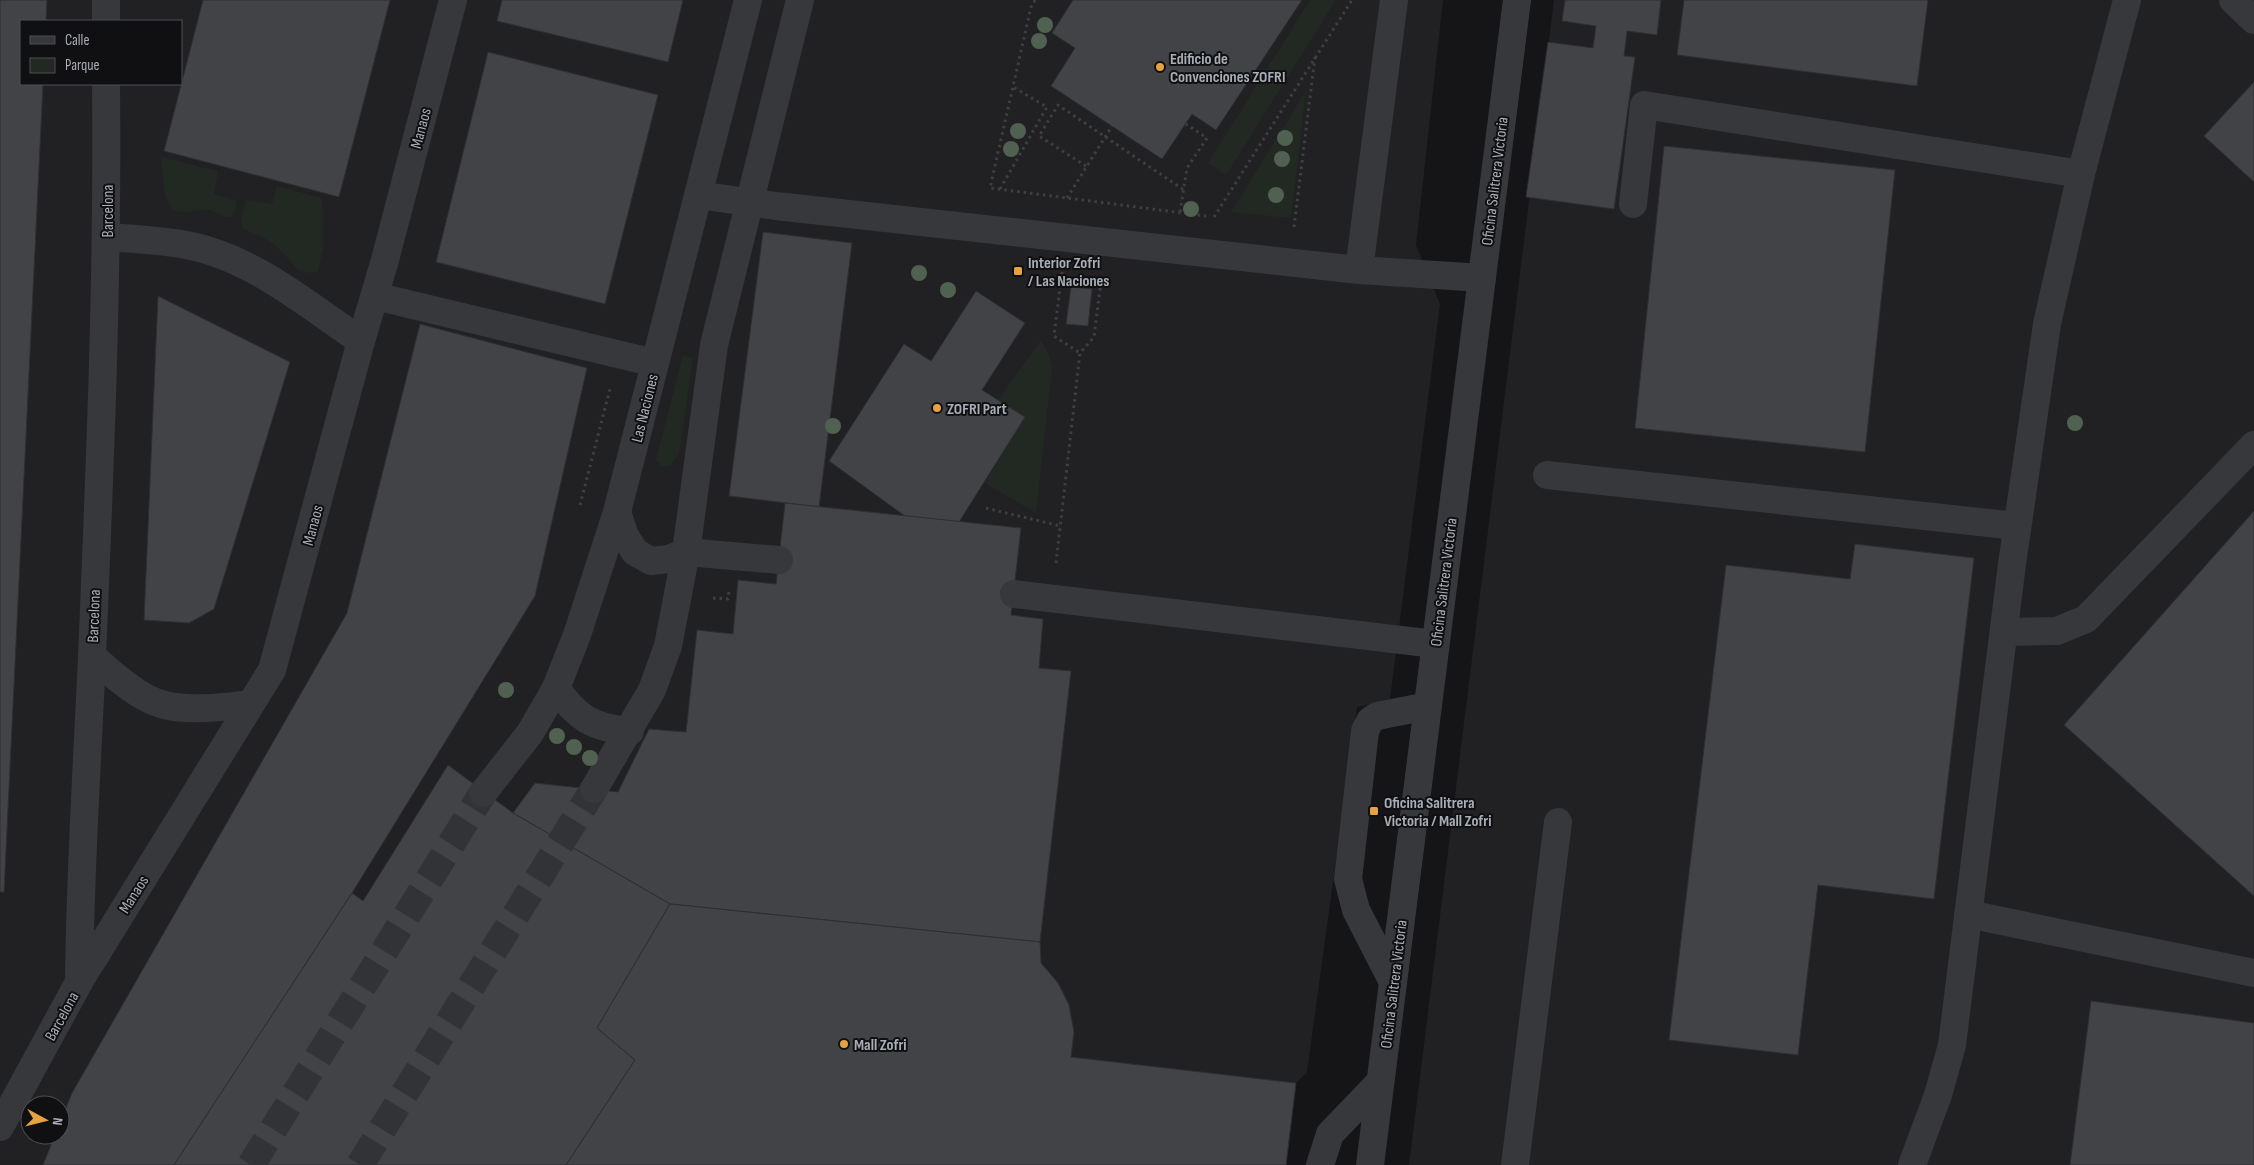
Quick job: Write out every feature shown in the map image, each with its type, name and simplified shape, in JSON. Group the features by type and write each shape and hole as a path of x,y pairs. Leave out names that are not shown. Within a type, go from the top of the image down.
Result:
{"street":[{"path":"106,0 106,20"},
{"name":"Manaos","path":"79,982 272,670 453,0"},
{"name":"Las Naciones","path":"482,792 530,733 556,688 577,635 617,512 748,0"},
{"path":"594,789 652,690 668,646 686,552 714,345 748,202 800,0"},
{"path":"1359,270 1394,0"},
{"name":"Oficina Salitrera Victoria","path":"1370,1165 1517,0"},
{"path":"1912,1165 1938,1095 1952,1045 2017,526 2047,324 2081,174 2127,0"},
{"path":"2233,0 2254,20"},
{"name":"Barcelona","path":"0,1127 79,982 80,884 92,656 107,237 106,85"},
{"path":"1633,204 1644,105 2081,174"},
{"path":"698,195 1359,270 1482,278"},
{"path":"107,237 192,246 217,254 245,266 288,291 361,341"},
{"path":"374,296 655,362"},
{"path":"2005,632 2057,631 2086,619 2254,445"},
{"path":"1547,474 2017,526"},
{"path":"617,512 625,536 635,552 652,561 669,560 686,552 779,560"},
{"path":"1014,594 1435,644"},
{"path":"92,656 124,683 161,704 207,709 250,704"},
{"path":"556,688 569,707 586,721 608,729 630,730"},
{"path":"1393,982 1356,910 1348,879 1365,731 1370,721 1377,716 1428,706"},
{"path":"1516,1165 1558,822"},
{"path":"1968,914 2254,973"},
{"path":"1320,1165 1330,1134 1380,1082"}],"path":[{"path":"1036,0 1031,7 990,188 1223,218"},
{"path":"1214,216 1352,0"},
{"path":"1287,226 1296,227 1315,58"},
{"path":"1000,189 1047,106 1013,87"},
{"path":"1086,166 1039,136 1058,105 1184,190"},
{"path":"1180,212 1187,168 1207,138 1186,124"},
{"path":"1067,198 1112,126"},
{"path":"1071,272 1062,271 1054,336 1080,353"},
{"path":"1055,573 1080,353 1094,337 1098,308 1099,284 1090,275"},
{"path":"578,514 610,390"},
{"path":"986,508 1060,526"}],"shaded area":[{"path":"0,0 1443,0 1416,245 1440,304 1390,699 1357,707 1307,1072 1296,1083 1286,1165 0,1165"},
{"path":"1554,0 2254,0 2254,1165 1409,1165"}],"green space":[{"path":"1310,0 1336,0 1226,175 1208,163"},
{"path":"1306,91 1291,218 1231,212"},
{"path":"161,157 218,171 214,194 236,200 236,208 232,217 225,217 208,210 182,212 172,209 165,196"},
{"path":"277,186 322,198 323,249 318,271 311,273 299,271 275,245 243,229 241,219 246,200 272,204"},
{"path":"1041,340 1049,355 1052,367 1036,513 985,483 1024,417 998,400"},
{"path":"683,355 693,358 679,454 670,466 662,466 656,460"}],"building":[{"path":"0,0 47,0 46,20 20,20 20,85 43,85 4,892 0,892"},
{"path":"203,0 390,0 339,197 164,151"},
{"path":"502,0 683,0 668,62 497,21"},
{"name":"Edificio de Convenciones ZOFRI","path":"1073,0 1302,0 1216,130 1192,114 1162,159 1051,86 1075,48 1052,33"},
{"path":"1565,0 1661,0 1657,35 1627,31 1624,56 1635,57 1614,209 1526,197 1548,42 1593,48 1596,26 1562,21"},
{"path":"1684,0 1928,0 1917,86 1677,55"},
{"path":"488,52 658,95 605,304 436,262"},
{"path":"2254,82 2254,182 2204,136"},
{"path":"1664,146 1895,170 1865,452 1635,428"},
{"path":"763,232 852,243 819,507 729,496"},
{"path":"1071,287 1092,289 1088,326 1066,324"},
{"name":"ZOFRI Part","path":"976,291 1025,323 982,390 1025,417 959,522 905,516 829,461 904,344 931,361"},
{"path":"158,296 290,362 214,609 189,623 144,620"},
{"path":"420,324 587,368 535,596 352,893 174,1165 43,1165 51,1145 70,1145 70,1098 72,1093 347,613"},
{"path":"785,503 1021,528 1011,615 1043,619 1039,668 1071,671 1040,942 670,904 513,813 535,783 618,792 649,729 686,732 697,630 733,634 738,580 776,584"},
{"path":"2254,511 2254,896 2064,725"},
{"path":"1855,544 1974,558 1934,899 1818,885 1798,1055 1669,1040 1726,565 1850,579"},
{"path":"448,765 513,813 670,904 597,1028 635,1060 566,1165 174,1165 352,893 363,901"},
{"name":"Mall Zofri","path":"670,904 1040,942 1041,963 1058,983 1069,1005 1074,1032 1071,1057 1296,1083 1286,1165 566,1165 635,1060 597,1028"},
{"path":"2091,1001 2254,1023 2254,1165 2070,1165"}],"tunnel":[{"path":"360,1165 594,789"},
{"path":"251,1165 483,793"}],"place":[{"name":"Edificio de Convenciones ZOFRI","path":"1160,67"},
{"name":"Interior Zofri / Las Naciones","path":"1018,271"},
{"name":"ZOFRI Part","path":"937,408"},
{"name":"Oficina Salitrera Victoria / Mall Zofri","path":"1374,811"},
{"name":"Mall Zofri","path":"844,1044"}]}
